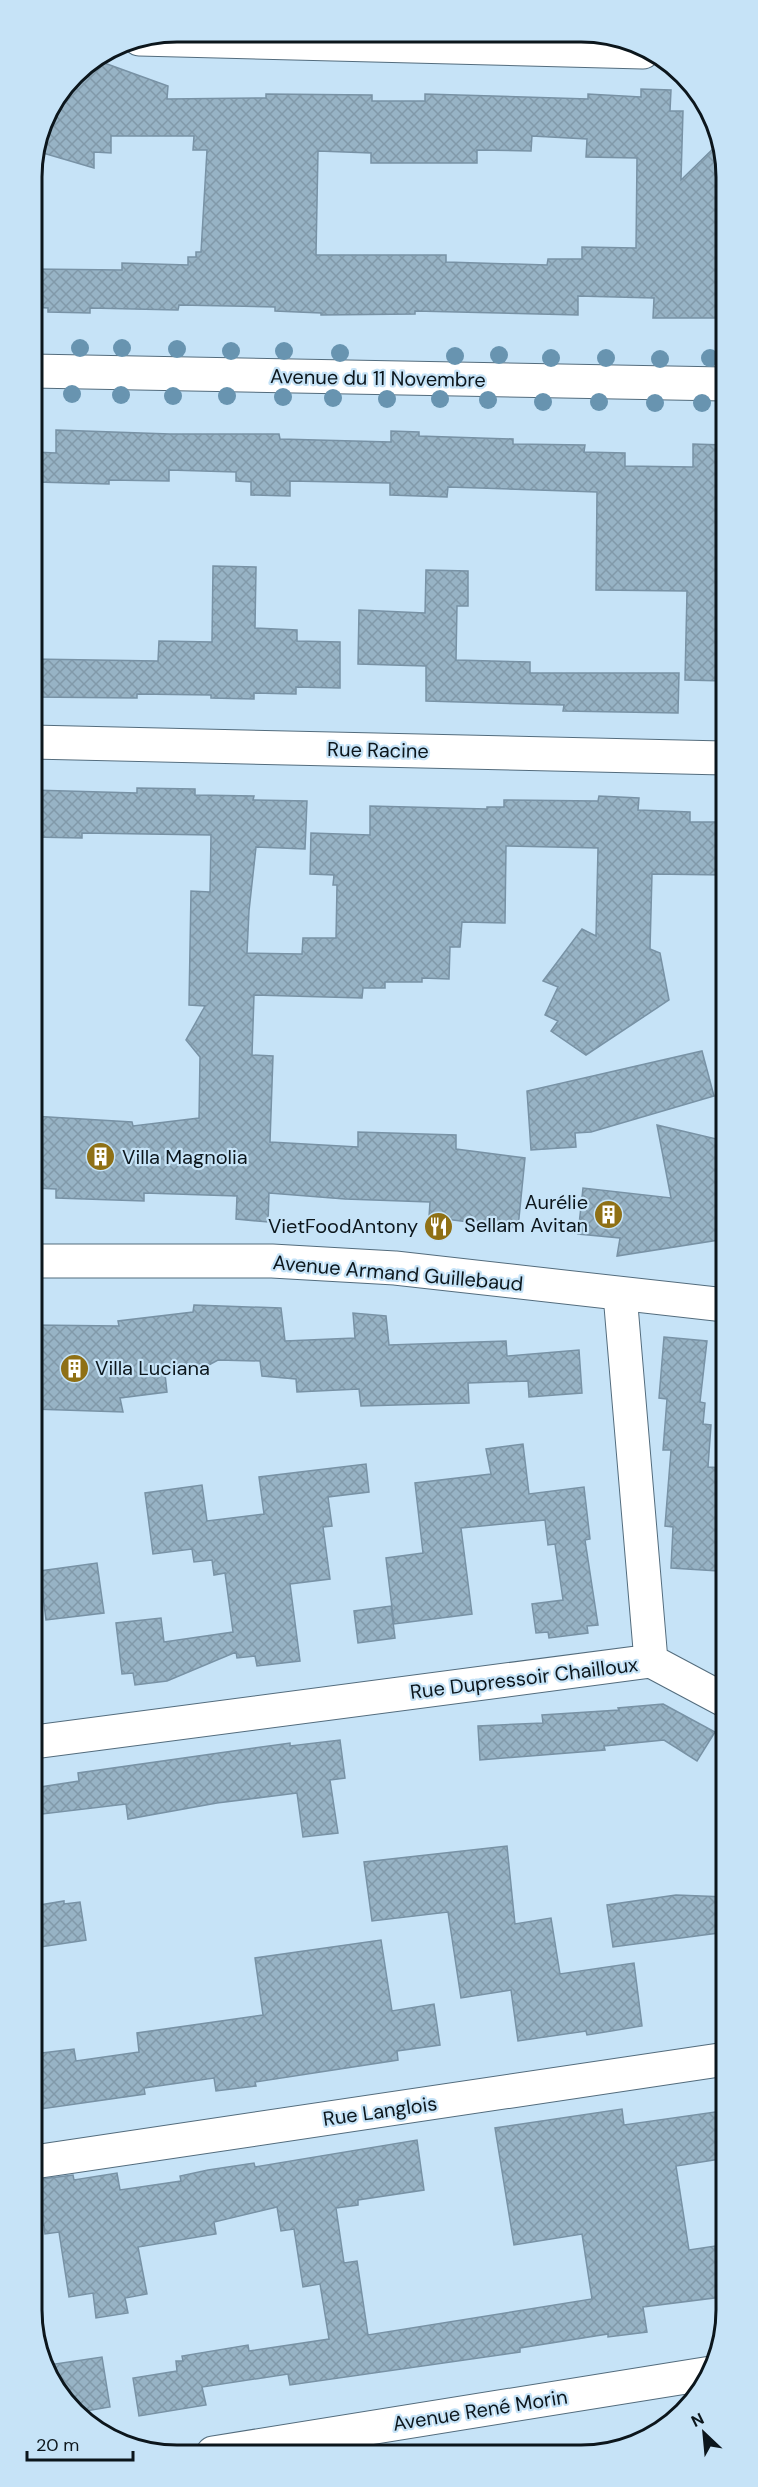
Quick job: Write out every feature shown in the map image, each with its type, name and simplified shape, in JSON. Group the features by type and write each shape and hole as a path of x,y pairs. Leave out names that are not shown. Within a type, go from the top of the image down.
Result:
{"street":[{"path":"255,42 631,52"},
{"name":"Avenue du 11 Novembre","path":"42,371 716,384"},
{"name":"Rue Racine","path":"42,742 716,758"},
{"name":"Avenue Armand Guillebaud","path":"42,1261 272,1261 395,1268 716,1304"},
{"name":"Rue Dupressoir Chailloux","path":"42,1741 651,1661 620,1294"},
{"path":"651,1661 716,1696"},
{"name":"Rue Langlois","path":"42,2162 716,2061"},
{"name":"Avenue René Morin","path":"263,2445 700,2375"}],"building":[{"path":"105,63 168,86 167,99 266,98 266,94 372,95 372,101 425,101 425,94 588,99 588,94 641,97 641,89 671,90 670,111 683,111 681,180 713,149 715,159 716,318 653,318 654,298 578,296 578,315 415,311 415,314 321,315 321,313 275,311 275,307 179,305 178,310 90,308 90,313 48,312 48,308 42,308 42,269 122,270 122,263 188,265 188,257 196,257 196,252 201,252 207,150 193,150 194,136 111,136 111,153 94,152 94,168 45,154 52,125 65,102 81,81","holes":["532,136 587,139 586,157 637,158 636,248 582,247 582,259 548,259 547,265 446,262 446,255 316,255 318,151 371,153 371,163 477,163 477,150 531,151"]},
{"path":"56,430 170,434 279,434 280,439 391,442 391,431 419,432 419,436 513,439 513,444 585,445 584,452 625,453 625,466 693,467 693,444 716,445 716,681 685,680 687,591 596,590 597,492 448,487 447,497 390,495 390,483 290,481 290,496 251,495 251,482 236,481 236,472 169,470 169,481 109,480 109,484 42,482 42,452 56,453"},
{"path":"213,566 256,567 255,628 297,630 297,641 340,642 340,688 296,687 296,694 254,693 254,699 211,698 211,695 137,694 137,698 42,697 42,659 158,661 159,641 212,642"},
{"path":"426,570 468,571 468,606 457,606 456,660 530,662 530,673 679,673 678,713 563,711 564,705 426,701 426,666 358,664 359,610 425,613"},
{"path":"137,788 195,789 195,795 254,796 253,800 307,801 305,849 256,847 247,953 302,954 303,938 336,938 337,885 333,885 334,875 310,874 311,833 370,835 370,806 487,809 487,807 504,807 504,800 598,801 599,796 639,798 638,810 690,812 690,822 716,822 716,875 652,874 650,949 660,953 669,1000 586,1055 551,1031 558,1021 545,1015 558,987 543,981 582,929 596,936 598,848 506,846 505,923 462,922 460,947 450,947 449,979 422,978 422,982 385,982 385,988 363,988 362,998 254,995 252,1055 273,1056 270,1142 358,1147 358,1132 456,1135 456,1149 525,1158 518,1228 429,1217 430,1202 269,1193 268,1222 236,1219 237,1196 144,1193 144,1201 56,1198 56,1189 42,1188 42,1117 132,1122 133,1126 199,1118 200,1057 186,1040 205,1006 189,1005 191,891 210,892 211,835 82,833 82,838 42,837 42,790 137,793"},
{"path":"702,1051 714,1096 591,1132 575,1133 576,1147 531,1150 527,1091"},
{"path":"657,1125 716,1139 716,1240 617,1256 620,1238 578,1234 583,1188 671,1198"},
{"path":"194,1305 281,1308 285,1341 355,1338 353,1313 386,1316 389,1345 506,1341 507,1356 579,1350 582,1393 529,1397 528,1381 468,1383 469,1403 361,1406 359,1389 297,1392 296,1379 262,1376 260,1361 218,1360 207,1366 164,1365 167,1392 120,1398 123,1412 42,1409 42,1325 119,1326 118,1321 193,1312"},
{"path":"664,1337 707,1341 700,1402 705,1403 703,1424 711,1425 708,1467 716,1467 716,1571 671,1568 673,1527 665,1526 671,1450 663,1450 667,1399 659,1398"},
{"path":"523,1444 529,1494 584,1487 590,1539 585,1540 598,1625 587,1626 588,1633 549,1638 548,1632 536,1633 532,1604 563,1600 555,1544 548,1545 545,1520 461,1528 472,1614 394,1624 386,1558 423,1553 415,1483 491,1474 486,1449"},
{"path":"366,1464 369,1492 328,1497 332,1526 323,1527 330,1579 290,1584 300,1661 257,1666 255,1656 237,1658 236,1652 167,1681 135,1685 133,1673 122,1674 116,1623 161,1618 164,1642 233,1632 225,1573 214,1575 212,1560 194,1562 192,1549 153,1554 145,1493 202,1485 207,1521 264,1514 259,1477"},
{"path":"97,1563 104,1613 46,1620 42,1571"},
{"path":"391,1606 395,1638 358,1643 354,1611"},
{"path":"663,1704 715,1732 697,1761 664,1740 604,1746 605,1750 480,1760 478,1726 543,1723 542,1715 619,1710 618,1708"},
{"path":"340,1740 345,1778 330,1780 338,1833 303,1837 297,1793 217,1803 128,1819 126,1804 42,1814 42,1787 79,1781 78,1773 290,1743 290,1746"},
{"path":"507,1846 515,1924 551,1918 560,1974 634,1963 642,2026 587,2035 586,2031 518,2041 511,1990 461,1998 448,1912 372,1921 364,1862"},
{"path":"676,1895 716,1897 716,1933 613,1947 607,1905"},
{"path":"64,1901 64,1904 80,1902 86,1940 42,1947 42,1905"},
{"path":"381,1940 392,2011 434,2004 440,2045 397,2051 398,2060 255,2082 256,2086 216,2091 214,2078 144,2088 145,2094 42,2109 42,2053 74,2049 76,2061 139,2052 137,2033 263,2015 255,1958"},
{"path":"622,2109 624,2125 716,2112 716,2160 676,2166 689,2250 715,2246 716,2298 643,2307 647,2332 608,2337 608,2334 520,2348 520,2352 290,2385 288,2374 202,2387 206,2405 139,2416 133,2378 177,2371 176,2361 183,2361 182,2356 248,2345 249,2351 329,2339 320,2284 303,2287 294,2229 281,2231 277,2207 214,2222 216,2234 138,2247 147,2294 125,2298 128,2313 96,2318 93,2293 69,2297 59,2232 45,2234 44,2225 42,2225 42,2179 73,2175 74,2180 117,2173 120,2190 181,2181 180,2176 208,2170 254,2163 255,2167 417,2140 424,2190 358,2200 358,2205 336,2208 344,2263 357,2261 368,2335 592,2299 582,2234 514,2245 495,2128"},
{"path":"102,2357 110,2407 87,2411 70,2392 53,2364"}],"place":[{"name":"Villa Magnolia","path":"101,1157"},
{"name":"Aurélie Sellam Avitan","path":"609,1214"},
{"name":"VietFoodAntony","path":"439,1226"},
{"name":"Villa Luciana","path":"74,1368"}]}
